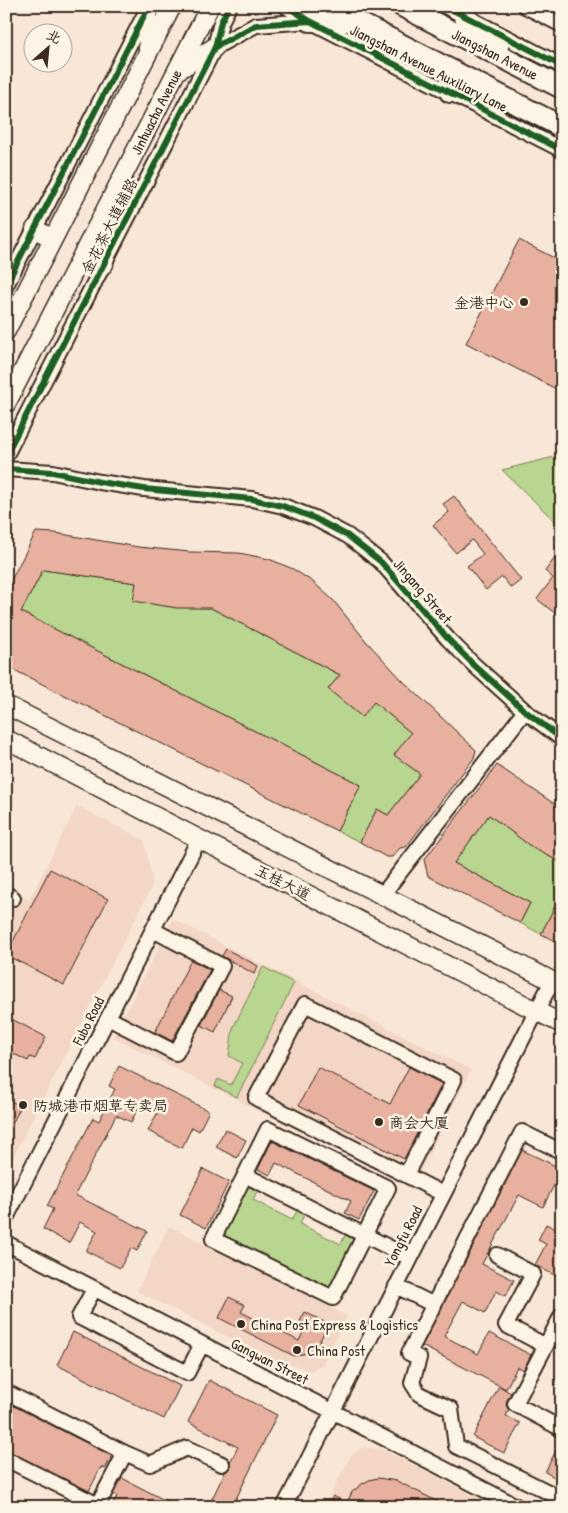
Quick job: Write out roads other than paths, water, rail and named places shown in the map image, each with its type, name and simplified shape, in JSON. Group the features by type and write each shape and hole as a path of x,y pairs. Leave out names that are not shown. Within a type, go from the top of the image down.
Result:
{"highway":[{"path":"326,6 562,127"},
{"name":"Jiangshan Avenue","path":"402,6 562,88"},
{"path":"464,16 518,66"},
{"path":"310,21 355,21"},
{"path":"450,92 459,75"}],"main road":[{"path":"6,331 172,6"},
{"name":"Jinhuacha Avenue","path":"6,404 210,6"},
{"path":"148,8 148,53"},
{"path":"177,70 215,47"},
{"path":"35,229 53,239"},
{"path":"83,254 104,264"},
{"path":"6,704 557,984"},
{"name":"玉桂大道","path":"6,739 562,1024"}],"street":[{"name":"金花茶大道辅路","path":"6,455 215,47 221,22 229,6"},
{"name":"Jiangshan Avenue Auxiliary Lane","path":"286,6 310,21 562,150"},
{"path":"445,6 562,66"},
{"path":"525,6 562,25"},
{"path":"6,285 148,8"},
{"path":"215,47 256,25 310,21"},
{"name":"Jingang Street","path":"6,469 52,472 144,489 252,499 284,506 314,518 348,536 381,562 461,651 493,683 525,711 562,738"},
{"path":"383,894 525,711"},
{"name":"Fubo Road","path":"6,1218 199,839"},
{"path":"108,1018 176,1053 222,966 153,930"},
{"name":"Yongfu Road","path":"284,1507 536,1011 557,984"},
{"path":"406,1175 454,1080 304,1004 256,1098 443,1194"},
{"path":"268,1129 388,1188 364,1235 333,1298 213,1239 268,1129"},
{"path":"562,1152 522,1132 409,1353 418,1358 412,1383 419,1394 451,1409 456,1446 562,1499"},
{"path":"245,1175 410,1258"},
{"name":"Gangwan Street","path":"6,1244 518,1507"},
{"path":"496,1255 533,1274 506,1325 546,1346"},
{"path":"396,1286 434,1305"},
{"path":"94,1289 79,1317 187,1372 202,1344"},
{"path":"562,1315 515,1404 562,1428"},
{"path":"6,1392 150,1464 188,1448 222,1464"},
{"path":"6,1459 97,1506 125,1453"}],"place":[{"name":"金港中心","path":"524,302"},
{"name":"防城港市烟草专卖局","path":"23,1105"},
{"name":"商会大厦","path":"379,1122"},
{"name":"China Post Express & Logistics","path":"241,1324"},
{"name":"China Post","path":"297,1350"}]}
